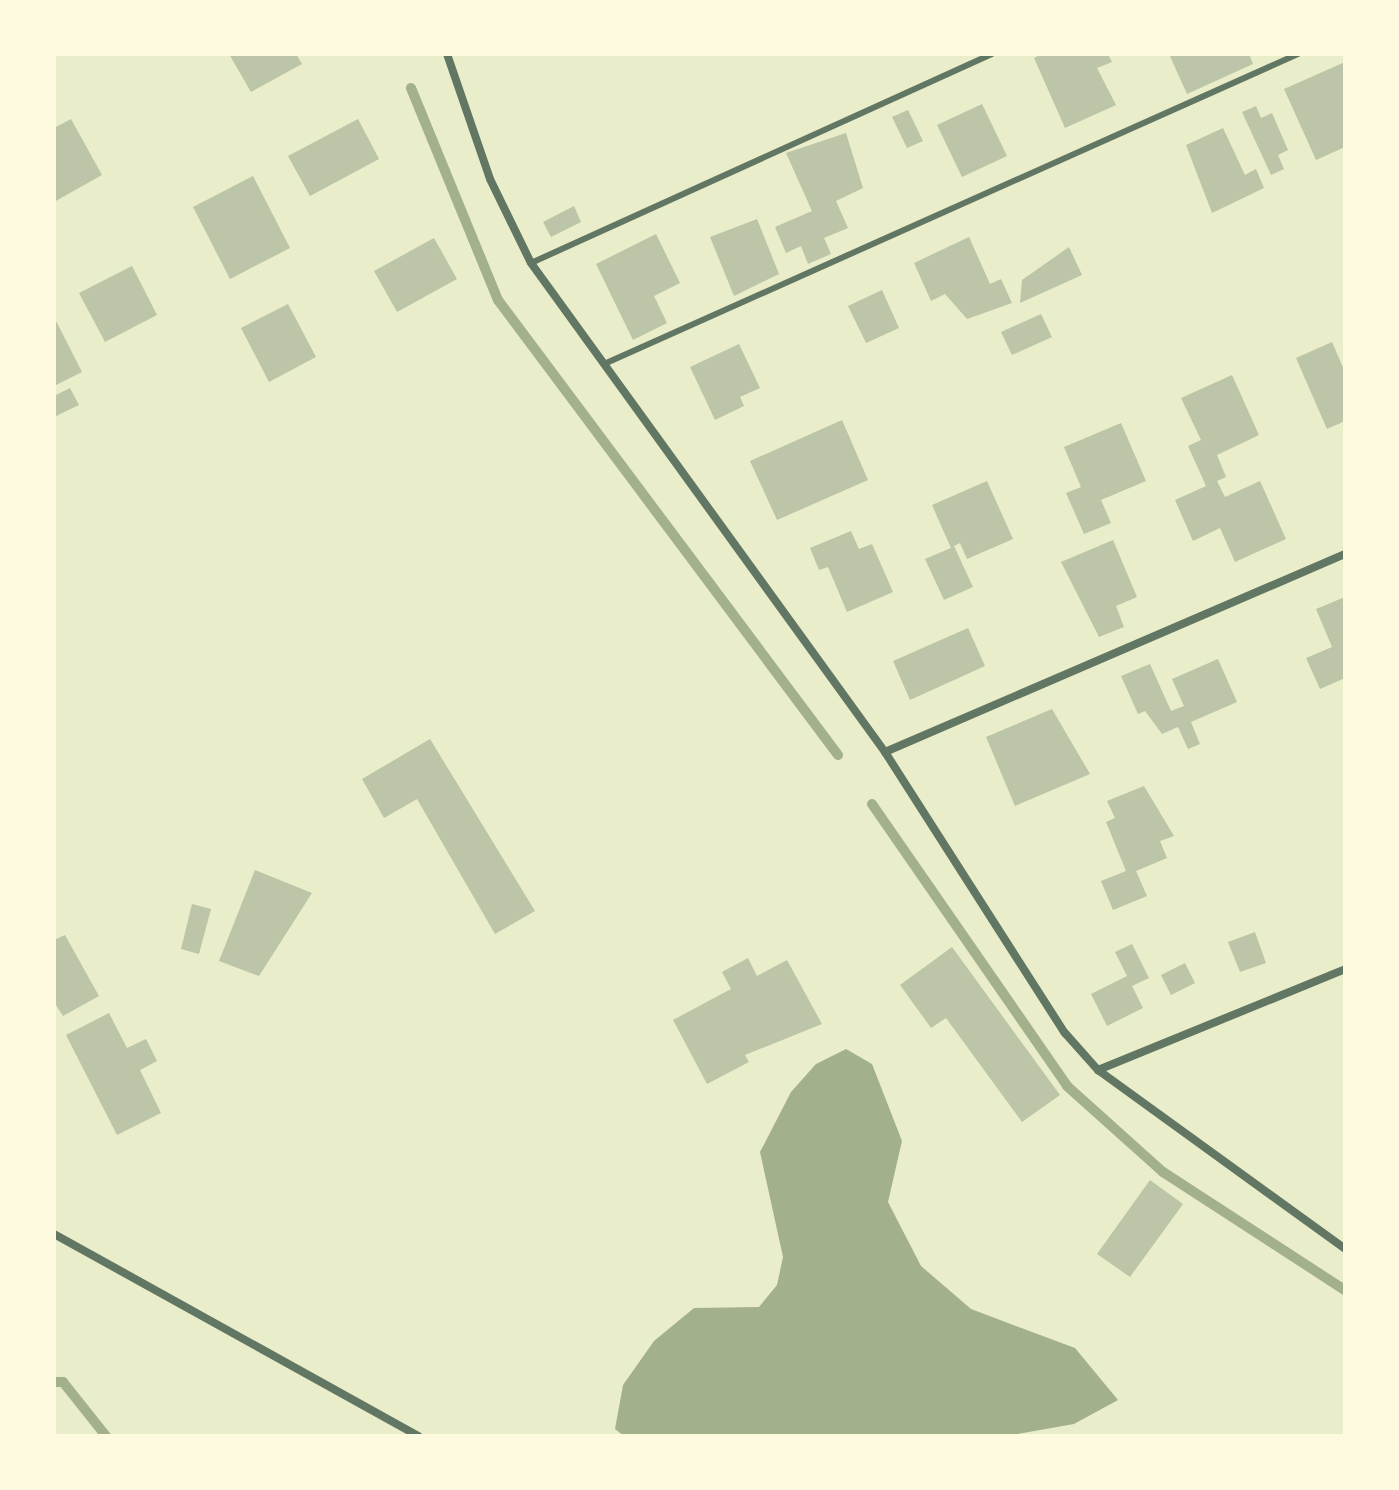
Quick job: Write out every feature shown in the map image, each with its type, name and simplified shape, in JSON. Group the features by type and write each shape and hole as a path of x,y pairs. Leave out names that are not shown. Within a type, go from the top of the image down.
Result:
{"street":[{"path":"447,54 490,179 531,263 885,752 1065,1033 1098,1070 1345,1249"},
{"path":"885,752 1345,554"},
{"path":"1098,1070 1345,969"},
{"path":"54,1234 419,1436"}],"lane":[{"path":"531,263 992,54"},
{"path":"604,364 1298,54"}],"shaded area":[{"path":"846,1049 872,1064 902,1141 888,1202 921,1266 971,1309 1075,1348 1118,1400 1074,1424 1006,1436 624,1436 615,1429 623,1385 654,1341 694,1308 759,1307 777,1285 783,1257 760,1152 791,1092 816,1064"}],"building":[{"path":"229,54 296,54 302,64 251,92"},
{"path":"1042,54 1108,54 1112,62 1097,68 1116,105 1065,128 1034,58"},
{"path":"1169,54 1249,54 1253,64 1187,94"},
{"path":"1345,62 1345,147 1316,160 1284,89"},
{"path":"982,104 1007,156 962,177 937,125"},
{"path":"1256,106 1261,118 1272,113 1288,150 1278,155 1284,169 1271,175 1242,112"},
{"path":"908,110 923,141 907,148 892,117"},
{"path":"71,119 102,175 54,202 54,128"},
{"path":"358,119 379,159 310,196 288,156"},
{"path":"1223,128 1245,175 1256,169 1264,188 1212,213 1186,145"},
{"path":"846,133 863,188 836,201 848,228 824,238 831,254 808,264 801,246 786,253 775,227 812,211 786,153"},
{"path":"253,176 290,248 230,279 193,207"},
{"path":"574,206 581,222 551,237 543,222"},
{"path":"757,219 779,274 734,296 710,237"},
{"path":"656,234 680,283 654,296 667,323 633,340 596,264"},
{"path":"969,237 990,284 1001,279 1012,303 967,319 945,294 931,301 914,263"},
{"path":"434,238 457,279 397,312 374,271"},
{"path":"1069,247 1082,275 1020,303 1022,280"},
{"path":"132,266 157,315 105,342 79,293"},
{"path":"882,290 899,328 866,343 848,306"},
{"path":"288,304 316,357 269,382 241,328"},
{"path":"1041,314 1052,337 1012,355 1001,332"},
{"path":"54,317 82,372 54,386"},
{"path":"1332,342 1345,372 1345,421 1327,429 1296,358"},
{"path":"739,344 760,388 740,397 744,406 715,420 690,367"},
{"path":"1232,375 1259,435 1217,455 1226,477 1217,481 1225,497 1260,481 1286,539 1235,562 1220,528 1193,541 1175,500 1206,486 1188,446 1201,440 1181,398"},
{"path":"70,388 79,405 54,417 54,396"},
{"path":"842,420 868,480 777,520 750,461"},
{"path":"1121,423 1146,481 1101,500 1111,523 1084,534 1066,493 1081,487 1064,447"},
{"path":"987,481 1013,539 967,559 960,543 954,546 973,587 944,600 925,559 951,548 932,505"},
{"path":"851,531 859,549 872,544 893,592 847,612 828,567 819,570 810,548"},
{"path":"1113,540 1137,597 1116,606 1124,627 1099,637 1061,562"},
{"path":"1345,597 1345,678 1320,689 1306,658 1332,647 1316,609"},
{"path":"968,628 985,666 910,700 893,661"},
{"path":"1218,659 1237,702 1191,722 1200,744 1188,749 1178,727 1162,734 1145,711 1138,714 1121,676 1150,664 1171,711 1184,706 1172,679"},
{"path":"1052,709 1090,774 1015,806 986,737"},
{"path":"430,739 535,911 495,934 417,799 384,818 362,779"},
{"path":"1144,786 1174,836 1160,841 1167,858 1136,871 1147,896 1113,910 1101,881 1126,871 1106,822 1115,818 1107,801"},
{"path":"255,870 312,893 259,976 219,961"},
{"path":"192,904 211,909 199,954 181,949"},
{"path":"1255,932 1266,963 1240,972 1228,942"},
{"path":"65,935 99,996 63,1016 54,1002 54,940"},
{"path":"1132,944 1149,978 1132,986 1143,1008 1107,1026 1091,994 1127,976 1115,952"},
{"path":"952,947 1060,1095 1022,1122 946,1018 931,1028 900,985"},
{"path":"748,958 757,976 787,960 822,1024 745,1055 749,1062 707,1084 673,1020 731,989 722,972"},
{"path":"1185,963 1195,983 1171,995 1161,975"},
{"path":"109,1013 127,1048 146,1039 157,1061 140,1070 161,1113 117,1135 66,1035"},
{"path":"1150,1180 1183,1204 1130,1277 1097,1254"}],"waterway":[{"path":"411,88 498,300 838,755"},
{"path":"872,804 1067,1086 1163,1172 1345,1290"},
{"path":"54,1382 63,1382 106,1436"}]}
